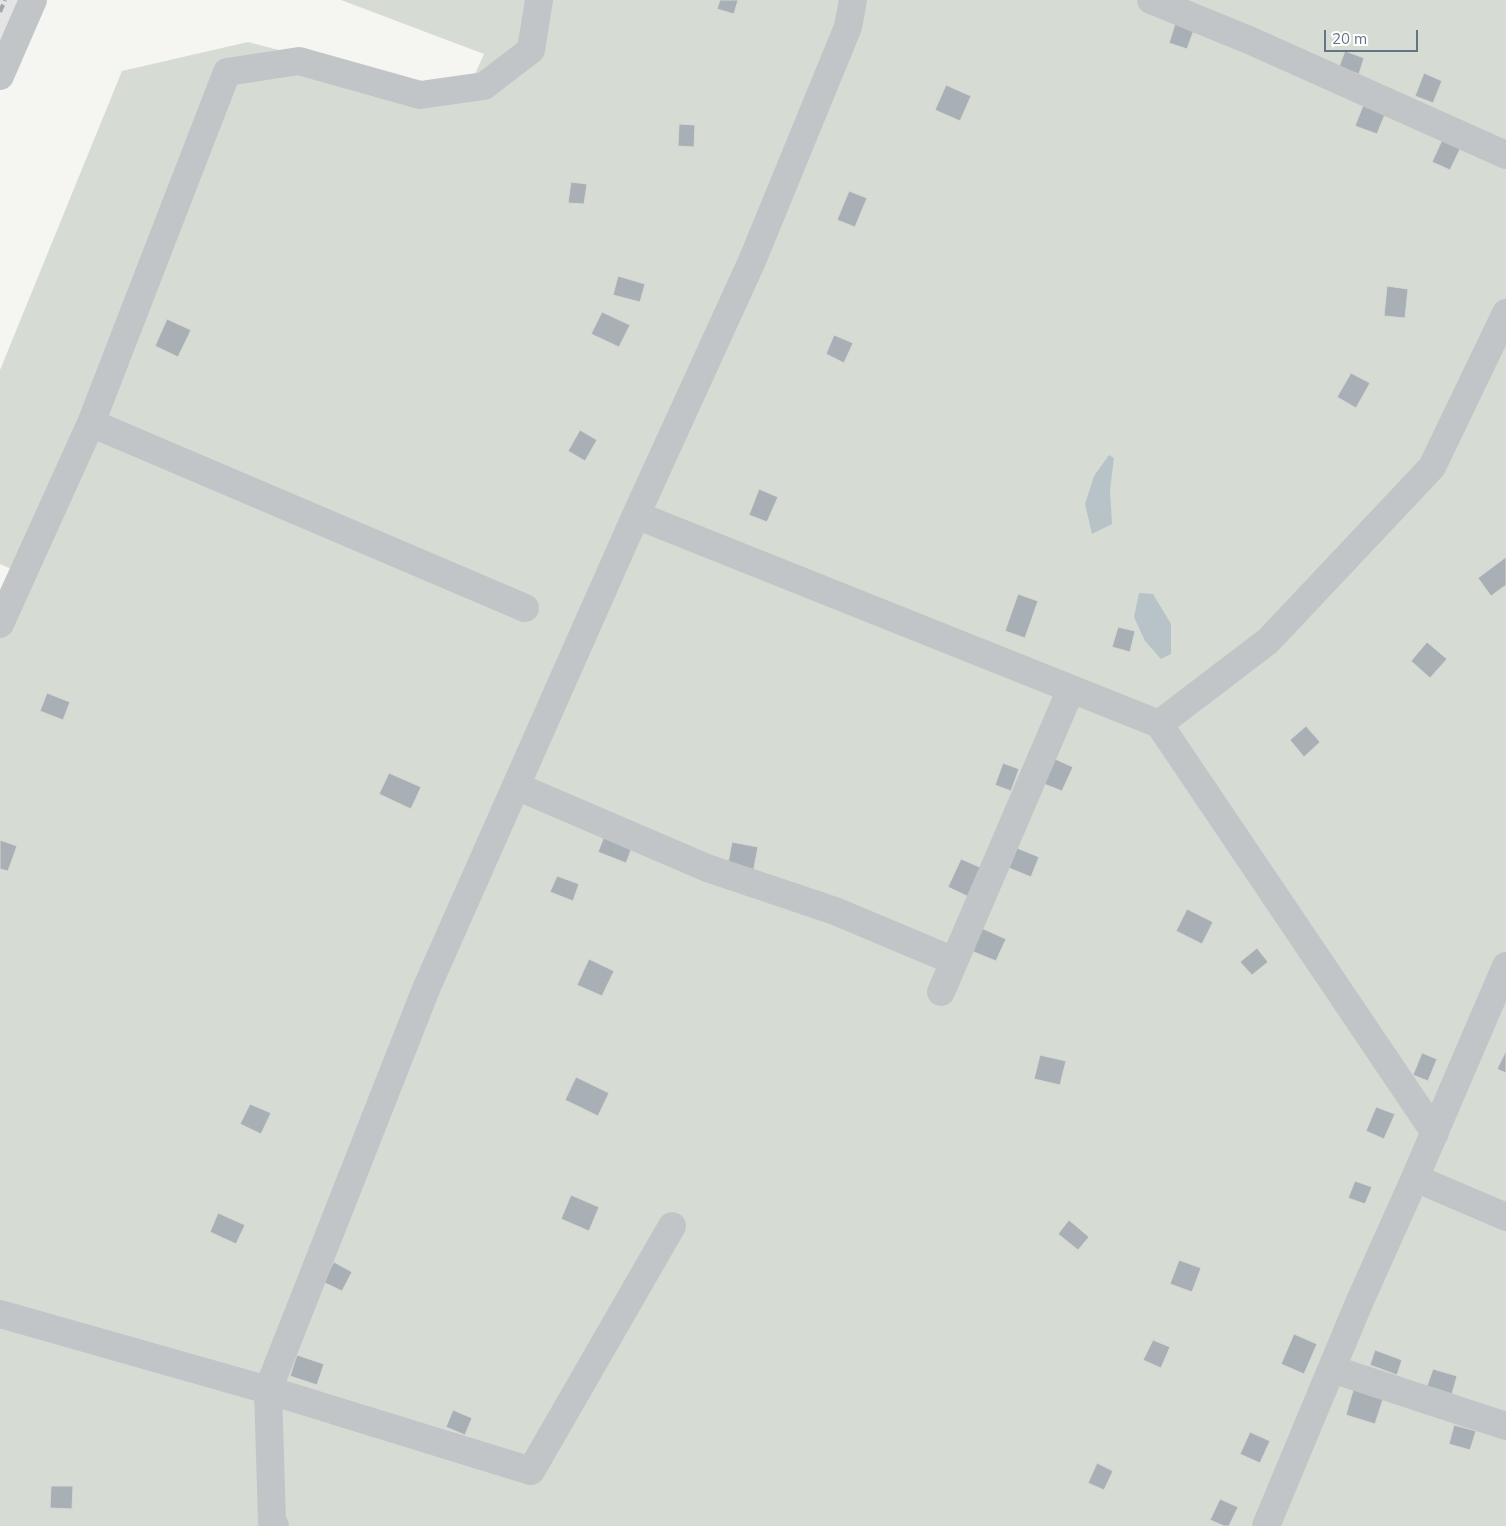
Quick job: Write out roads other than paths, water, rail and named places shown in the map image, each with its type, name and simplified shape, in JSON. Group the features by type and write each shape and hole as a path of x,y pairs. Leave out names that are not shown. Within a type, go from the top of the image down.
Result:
{"street":[{"path":"0,76 33,0"},
{"path":"0,624 91,423 227,72 299,61 420,95 484,86 531,50 539,0"},
{"path":"275,1526 272,1521 268,1390 426,989 636,515 752,261 848,27 853,0"},
{"path":"1151,0 1248,40 1506,155"},
{"path":"1159,724 1268,641 1432,467 1506,314"},
{"path":"91,423 525,608"},
{"path":"636,515 1159,724 1434,1133"},
{"path":"941,992 1072,689"},
{"path":"516,786 707,868 835,911 954,961"},
{"path":"1266,1526 1506,966"},
{"path":"1415,1178 1506,1217"},
{"path":"0,1314 268,1390 531,1471 672,1226"},
{"path":"1332,1369 1506,1426"}],"railway":[{"path":"0,12 5,0"}]}
